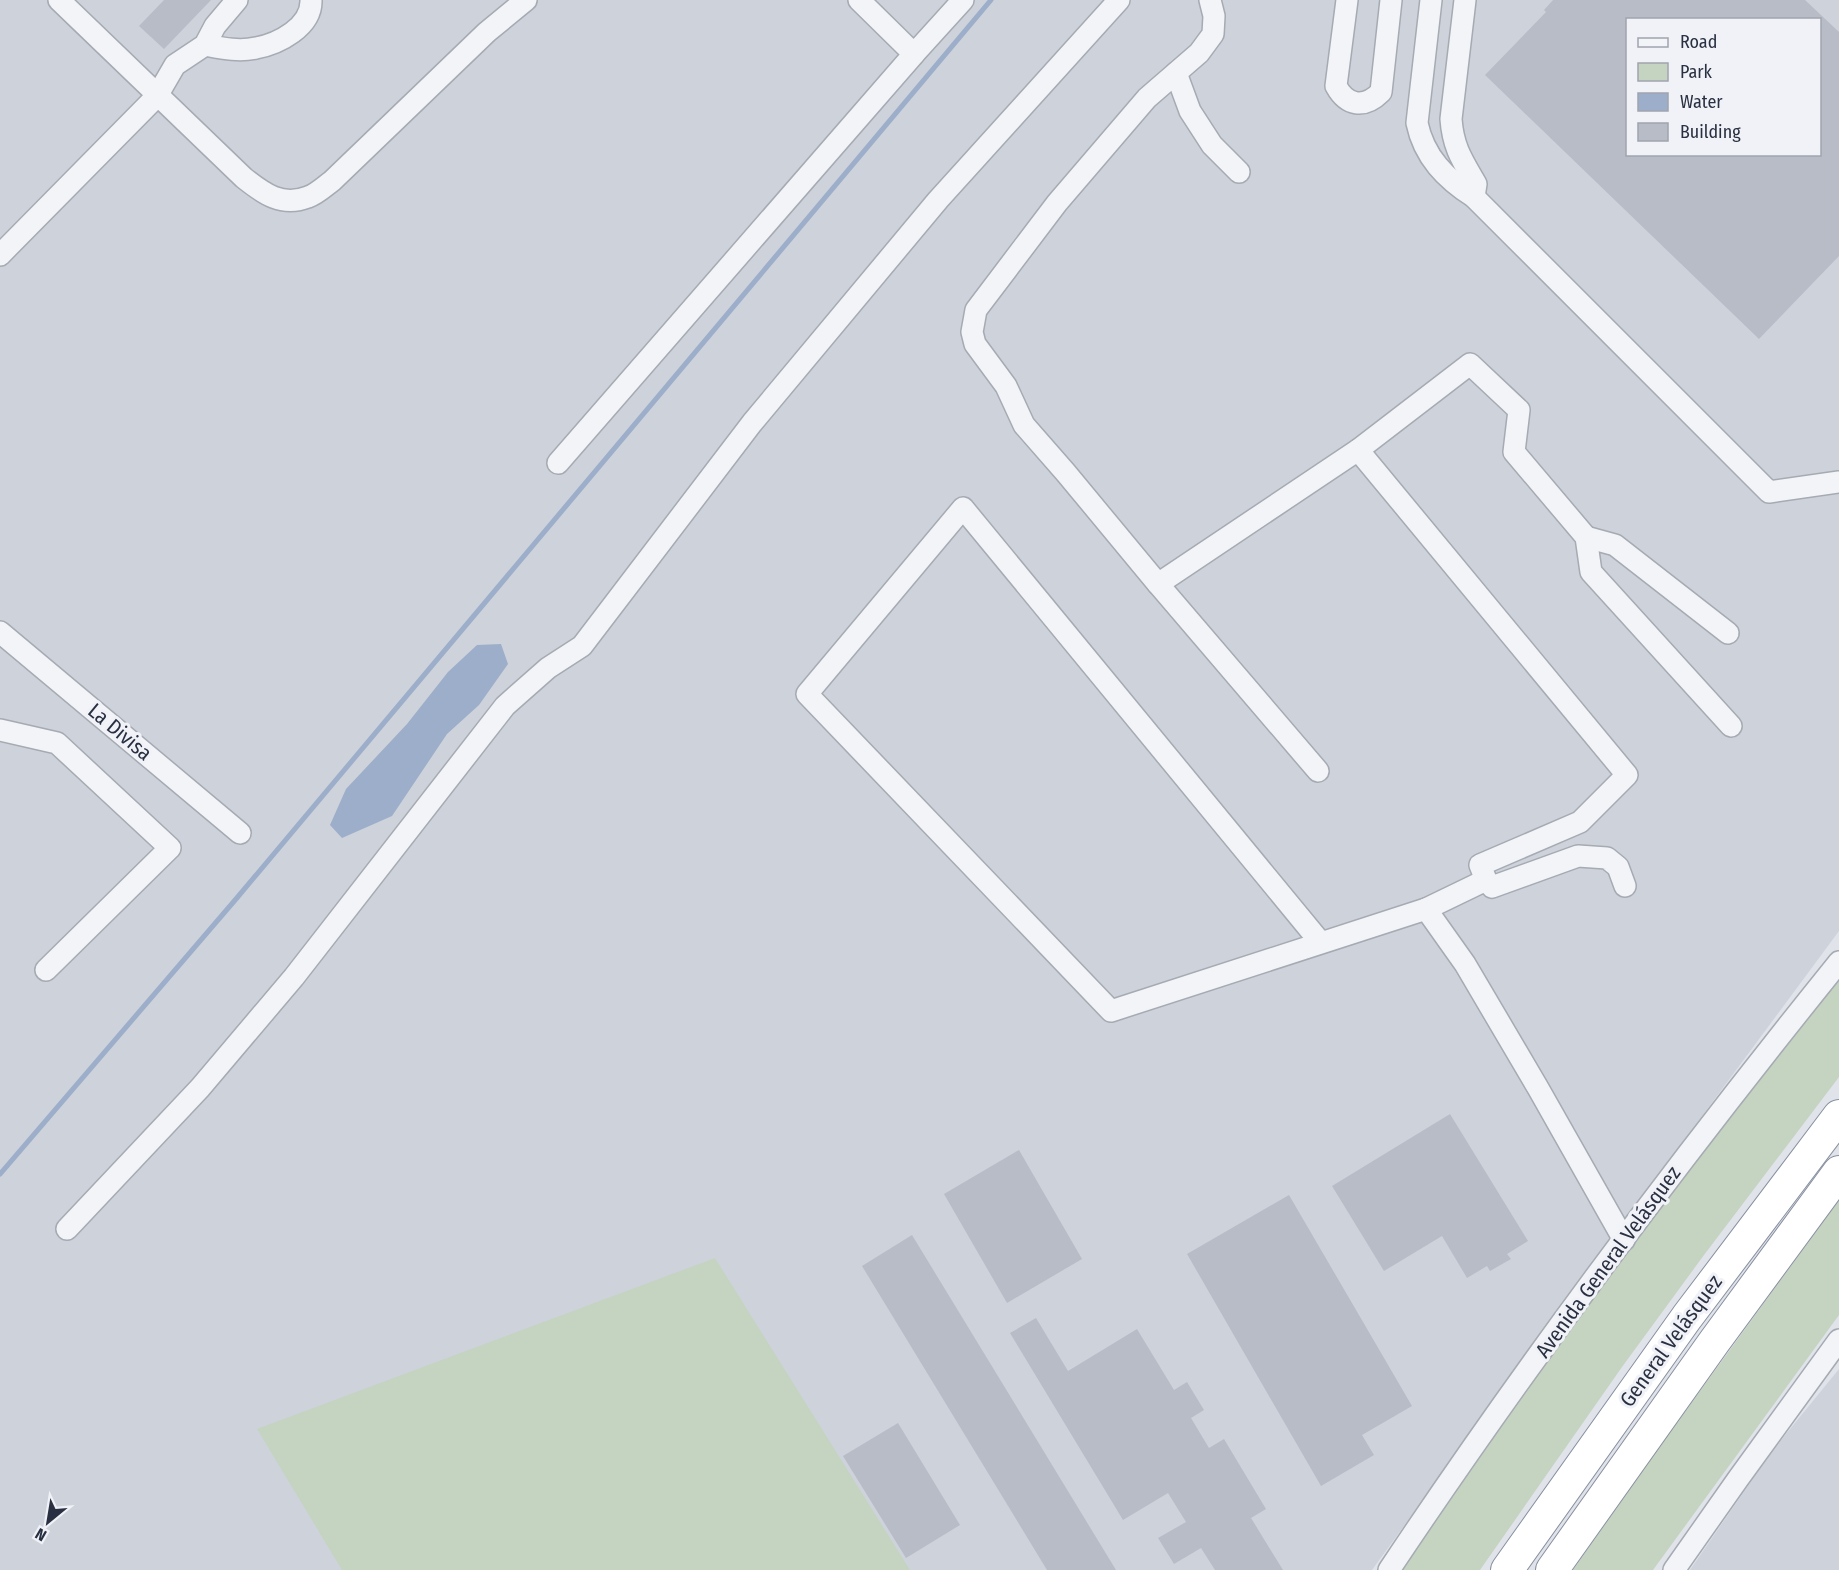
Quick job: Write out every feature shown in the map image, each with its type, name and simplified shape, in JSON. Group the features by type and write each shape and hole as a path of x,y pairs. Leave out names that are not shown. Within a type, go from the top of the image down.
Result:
{"highway":[{"name":"General Velásquez","path":"1507,1570 1687,1317 1839,1116"},
{"name":"General Velásquez","path":"1552,1570 1707,1351 1839,1172"}],"street":[{"path":"59,0 244,178 264,194 286,202 310,197 332,181 487,32 526,0"},
{"path":"0,255 158,96 175,65 205,45 215,26 237,0"},
{"path":"205,45 254,49 274,43 302,24 311,7 311,0"},
{"path":"859,0 914,54"},
{"path":"67,1229 200,1088 294,976 505,706 548,669 582,646 752,423 938,200 1119,0"},
{"path":"1210,0 1214,16 1213,34 1199,53 1147,98 1057,203 976,310 972,332 975,344 1006,386 1024,425 1318,771"},
{"path":"1347,0 1336,86 1342,97 1353,103 1362,103 1375,98 1381,92 1392,0"},
{"path":"1431,0 1417,123 1420,139 1439,169 1455,185 1474,197 1769,492 1839,482"},
{"path":"1465,0 1451,119 1456,150 1476,184 1474,197"},
{"path":"558,463 914,54 955,3"},
{"path":"1176,73 1190,111 1212,145 1239,172"},
{"path":"1158,584 1358,450 1470,364 1519,410 1514,452 1586,537 1591,572 1731,726"},
{"path":"1358,450 1627,775 1580,822 1480,865 1486,880 1492,887 1578,856 1607,858 1618,867 1625,886"},
{"path":"1321,943 963,508 807,694 1111,1011 1321,943 1426,909 1486,880"},
{"path":"1586,537 1615,545 1728,633"},
{"name":"La Divisa","path":"0,632 240,833"},
{"path":"0,730 57,742 170,848 46,970"},
{"path":"1426,909 1465,964 1623,1240"},
{"name":"Avenida General Velásquez","path":"1389,1570 1481,1437 1623,1240 1734,1094 1839,962"},
{"path":"1674,1570 1839,1340"}],"shaded area":[{"path":"0,0 1839,0 1839,931 1372,1570 0,1570"},
{"path":"1839,1369 1839,1570 1690,1570 1772,1451"}],"green space":[{"path":"1839,978 1839,1077 1622,1367 1480,1570 1401,1570 1559,1343 1725,1123"},
{"path":"1839,1200 1839,1315 1653,1570 1573,1570 1668,1435"},
{"path":"715,1258 910,1570 342,1570 257,1429"}],"water":[{"path":"501,644 508,664 479,705 447,734 392,816 342,838 330,825 346,789 407,724 448,672 477,645"}],"building":[{"path":"164,0 211,0 164,49 139,26"},
{"path":"1553,0 1805,0 1839,32 1839,256 1759,339 1485,75 1546,12 1544,10"},
{"path":"1450,1114 1528,1241 1507,1254 1511,1259 1490,1271 1487,1266 1467,1278 1442,1236 1384,1271 1332,1186"},
{"path":"1019,1150 1082,1259 1007,1303 944,1194"},
{"path":"1289,1195 1412,1406 1362,1435 1374,1455 1321,1486 1187,1254"},
{"path":"912,1235 1116,1570 1047,1570 862,1266"},
{"path":"1036,1318 1068,1371 1137,1329 1174,1390 1187,1382 1204,1410 1191,1418 1209,1448 1224,1439 1266,1509 1251,1518 1283,1570 1215,1570 1201,1548 1174,1564 1158,1538 1186,1522 1168,1493 1123,1520 1010,1333"},
{"path":"898,1423 960,1525 906,1558 843,1456"}],"waterway":[{"path":"0,1174 236,899 991,0"}]}
